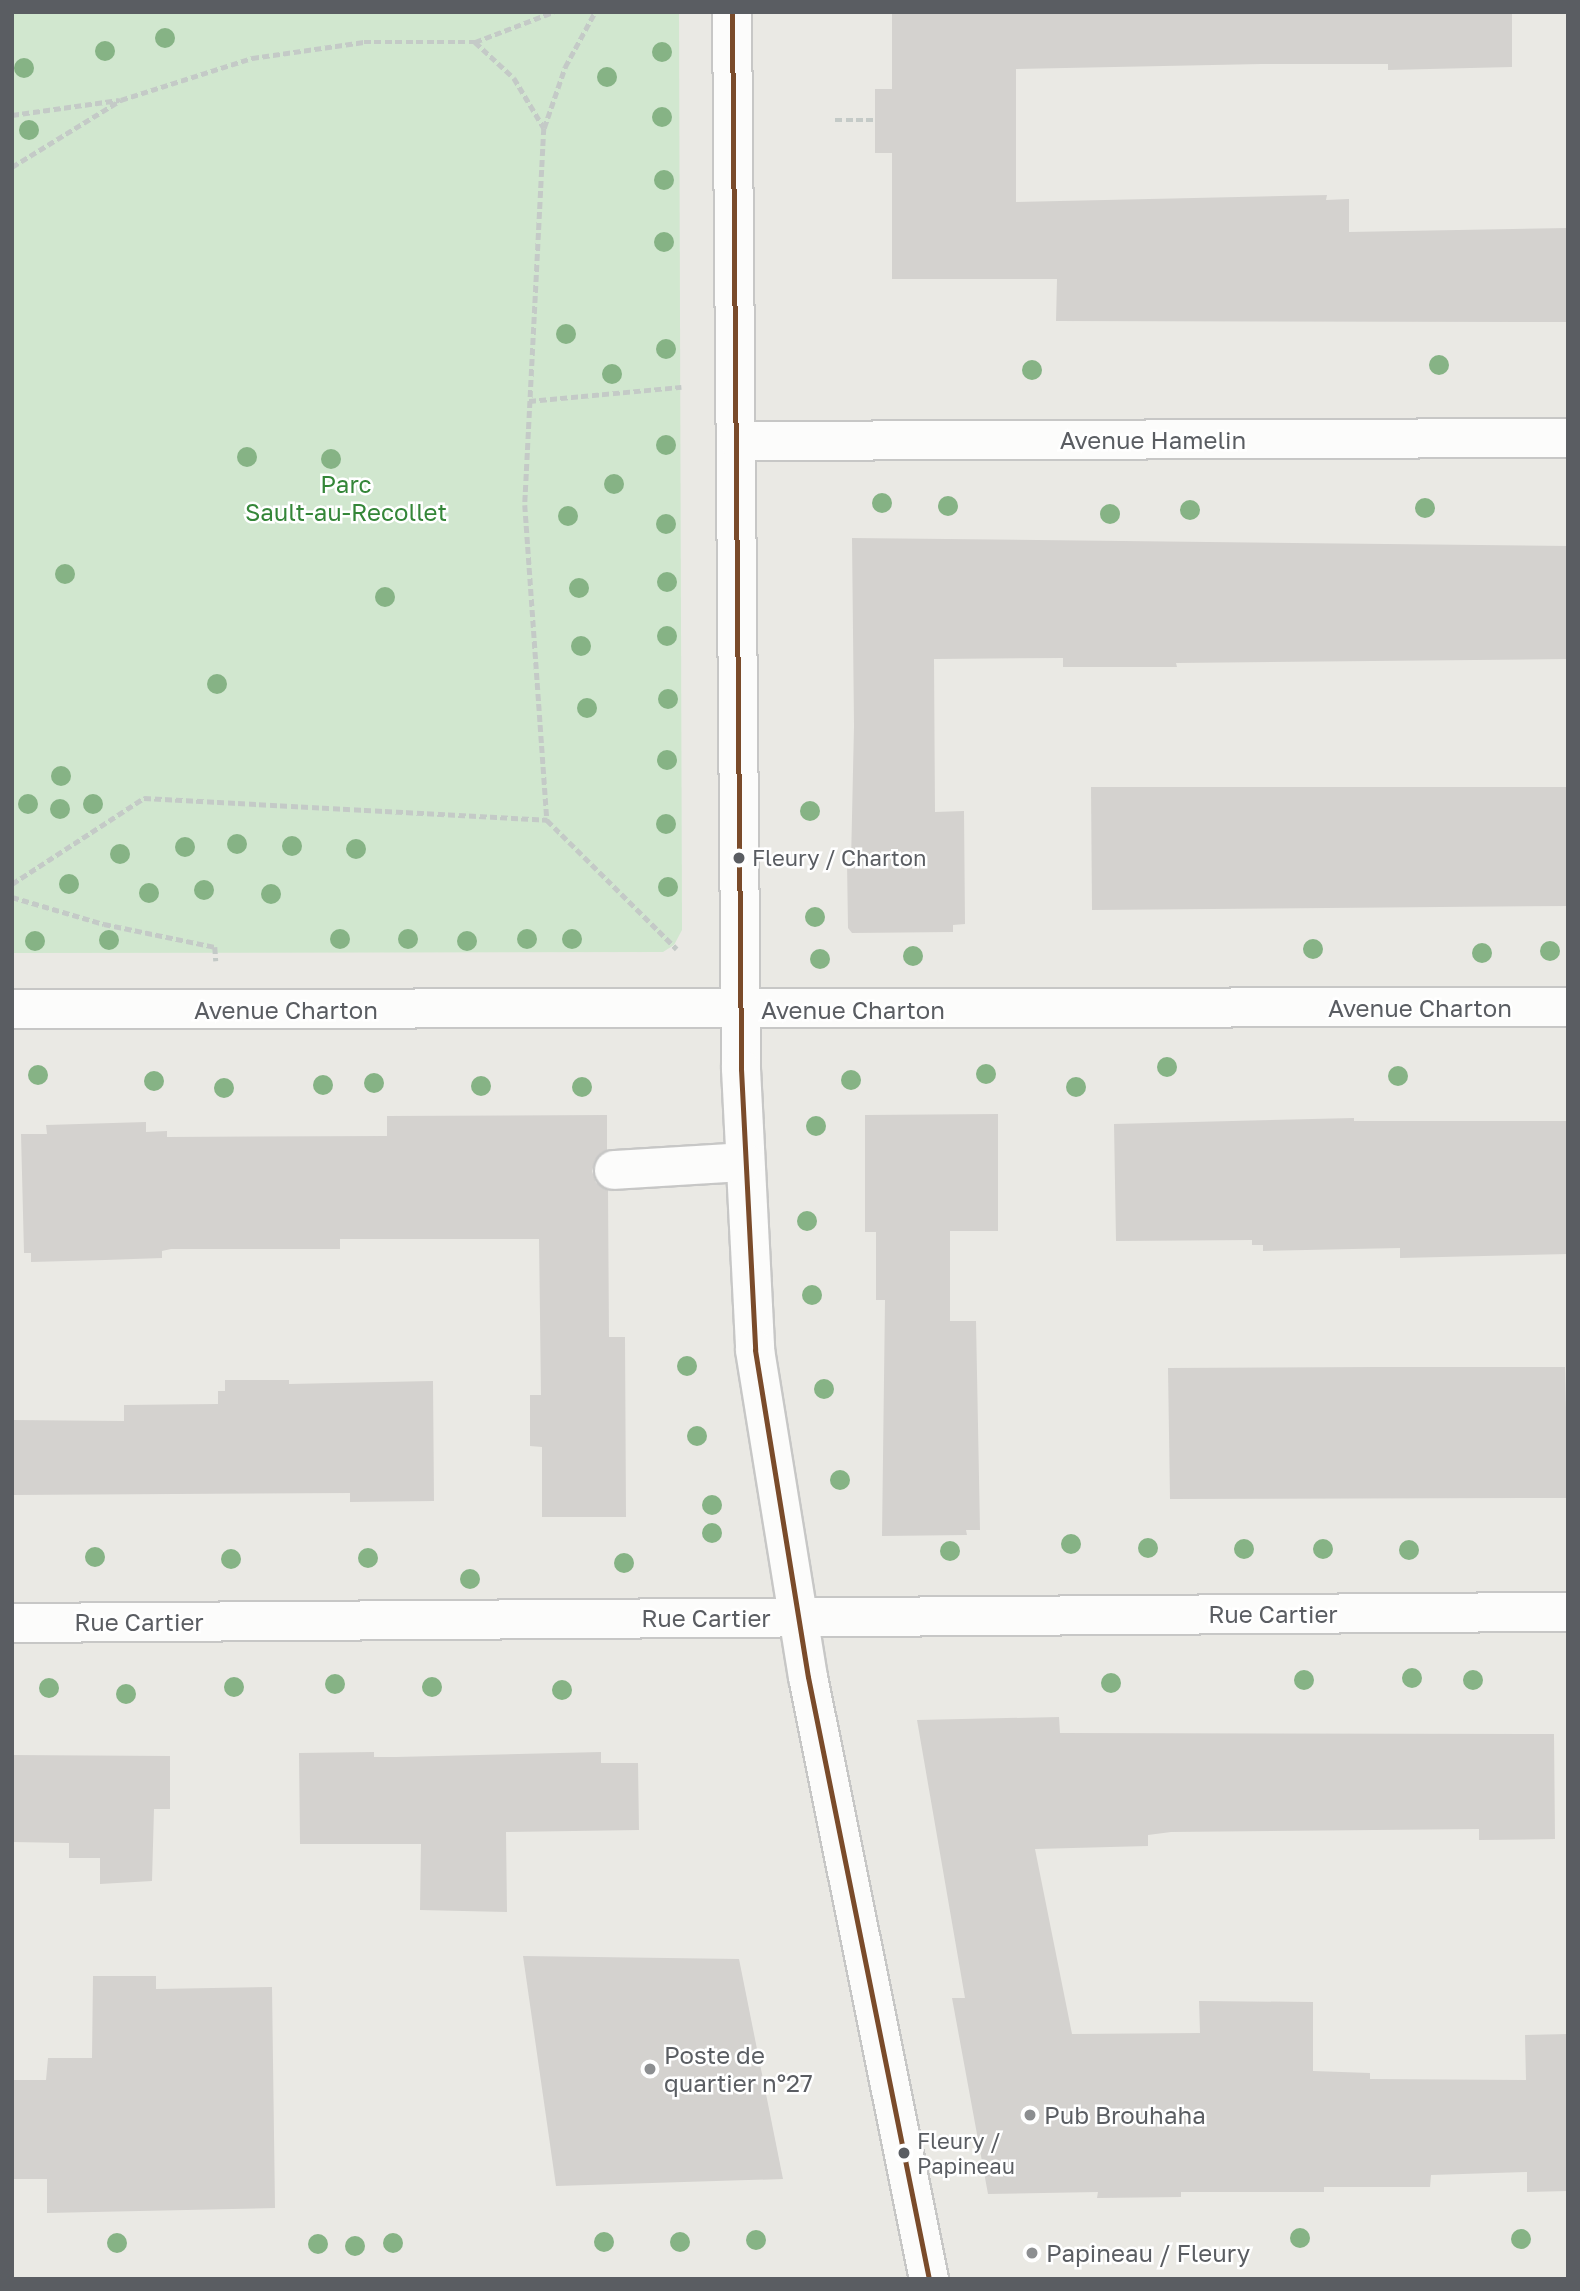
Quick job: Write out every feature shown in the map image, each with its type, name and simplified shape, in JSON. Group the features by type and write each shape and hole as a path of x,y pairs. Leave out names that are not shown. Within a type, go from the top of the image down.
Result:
{"street":[{"path":"732,12 739,441 741,1010 744,1162 755,1350 797,1618 929,2279"},
{"name":"Avenue Hamelin","path":"739,441 1568,438"},
{"name":"Avenue Charton","path":"12,1009 1568,1007"},
{"path":"614,1170 744,1162"},
{"name":"Rue Cartier","path":"12,1623 1568,1612"}],"path":[{"path":"12,115 121,100 251,58 309,48 364,42 475,41 553,12"},
{"path":"595,12 565,67 544,128 525,505 547,820 677,949"},
{"path":"475,41 514,78 544,128"},
{"path":"12,167 121,100"},
{"path":"835,120 875,120"},
{"path":"529,401 681,387"},
{"path":"12,884 144,798 547,820"},
{"path":"12,897 104,924 215,947 218,1009"}],"green space":[{"name":"Parc Sault-au-Recollet","path":"12,12 679,12 682,930 674,945 663,952 12,953"}],"building":[{"path":"892,12 1512,12 1512,67 1388,70 1388,64 1262,64 1016,69 1016,202 1327,195 1326,200 1349,199 1349,232 1568,228 1568,322 1056,321 1057,279 892,279 892,153 875,153 875,89 892,89"},
{"path":"852,538 1568,546 1568,659 1176,663 1177,667 1063,667 1063,658 934,659 935,812 964,811 965,924 953,925 953,932 852,933 848,928 847,862 851,862 854,726"},
{"path":"1091,787 1568,787 1568,906 1092,910"},
{"path":"998,1114 998,1231 950,1231 950,1321 976,1321 980,1530 966,1530 967,1535 882,1536 885,1300 876,1300 876,1232 865,1232 865,1115"},
{"path":"607,1115 607,1150 595,1160 592,1171 596,1183 608,1190 609,1337 625,1337 626,1517 542,1517 542,1447 530,1446 530,1395 541,1395 539,1239 340,1239 340,1249 171,1249 162,1251 162,1258 105,1260 31,1262 31,1253 24,1253 21,1134 47,1134 46,1125 146,1122 146,1132 167,1131 167,1137 387,1136 387,1116"},
{"path":"1354,1118 1354,1121 1568,1121 1568,1254 1400,1258 1400,1248 1263,1251 1263,1245 1252,1245 1252,1240 1116,1241 1114,1124"},
{"path":"1565,1367 1568,1498 1170,1499 1168,1368"},
{"path":"225,1380 289,1380 289,1384 433,1381 434,1501 350,1502 350,1493 12,1495 12,1420 124,1421 124,1405 218,1404 218,1391 225,1391"},
{"path":"1059,1717 1060,1733 1554,1734 1555,1839 1479,1840 1479,1829 1171,1832 1148,1835 1148,1846 1035,1849 1072,2034 1200,2033 1199,2001 1313,2002 1313,2071 1370,2073 1370,2079 1526,2080 1525,2035 1568,2034 1568,2191 1527,2192 1527,2172 1431,2175 1430,2187 1324,2187 1324,2192 1181,2192 1181,2197 1097,2198 1098,2192 988,2194 952,1998 965,1998 917,1720"},
{"path":"374,1752 374,1757 396,1757 601,1752 601,1763 638,1763 639,1830 506,1832 507,1912 420,1910 421,1844 300,1844 299,1753"},
{"path":"12,1755 170,1756 170,1809 154,1809 152,1881 100,1884 100,1858 69,1858 69,1843 12,1842"},
{"name":"Poste de quartier n°27","path":"523,1956 739,1959 783,2179 556,2186"},
{"path":"93,1976 156,1976 156,1989 272,1987 275,2208 47,2213 47,2179 12,2179 12,2080 46,2080 48,2058 92,2058"}],"transit line":[{"path":"732,12 741,1069 755,1350 808,1677 929,2279"}],"place":[{"name":"Fleury / Charton","path":"739,858"},
{"name":"Poste de quartier n°27","path":"650,2069"},
{"name":"Pub Brouhaha","path":"1030,2115"},
{"name":"Fleury / Papineau","path":"904,2153"},
{"name":"Papineau / Fleury","path":"1032,2253"}]}
